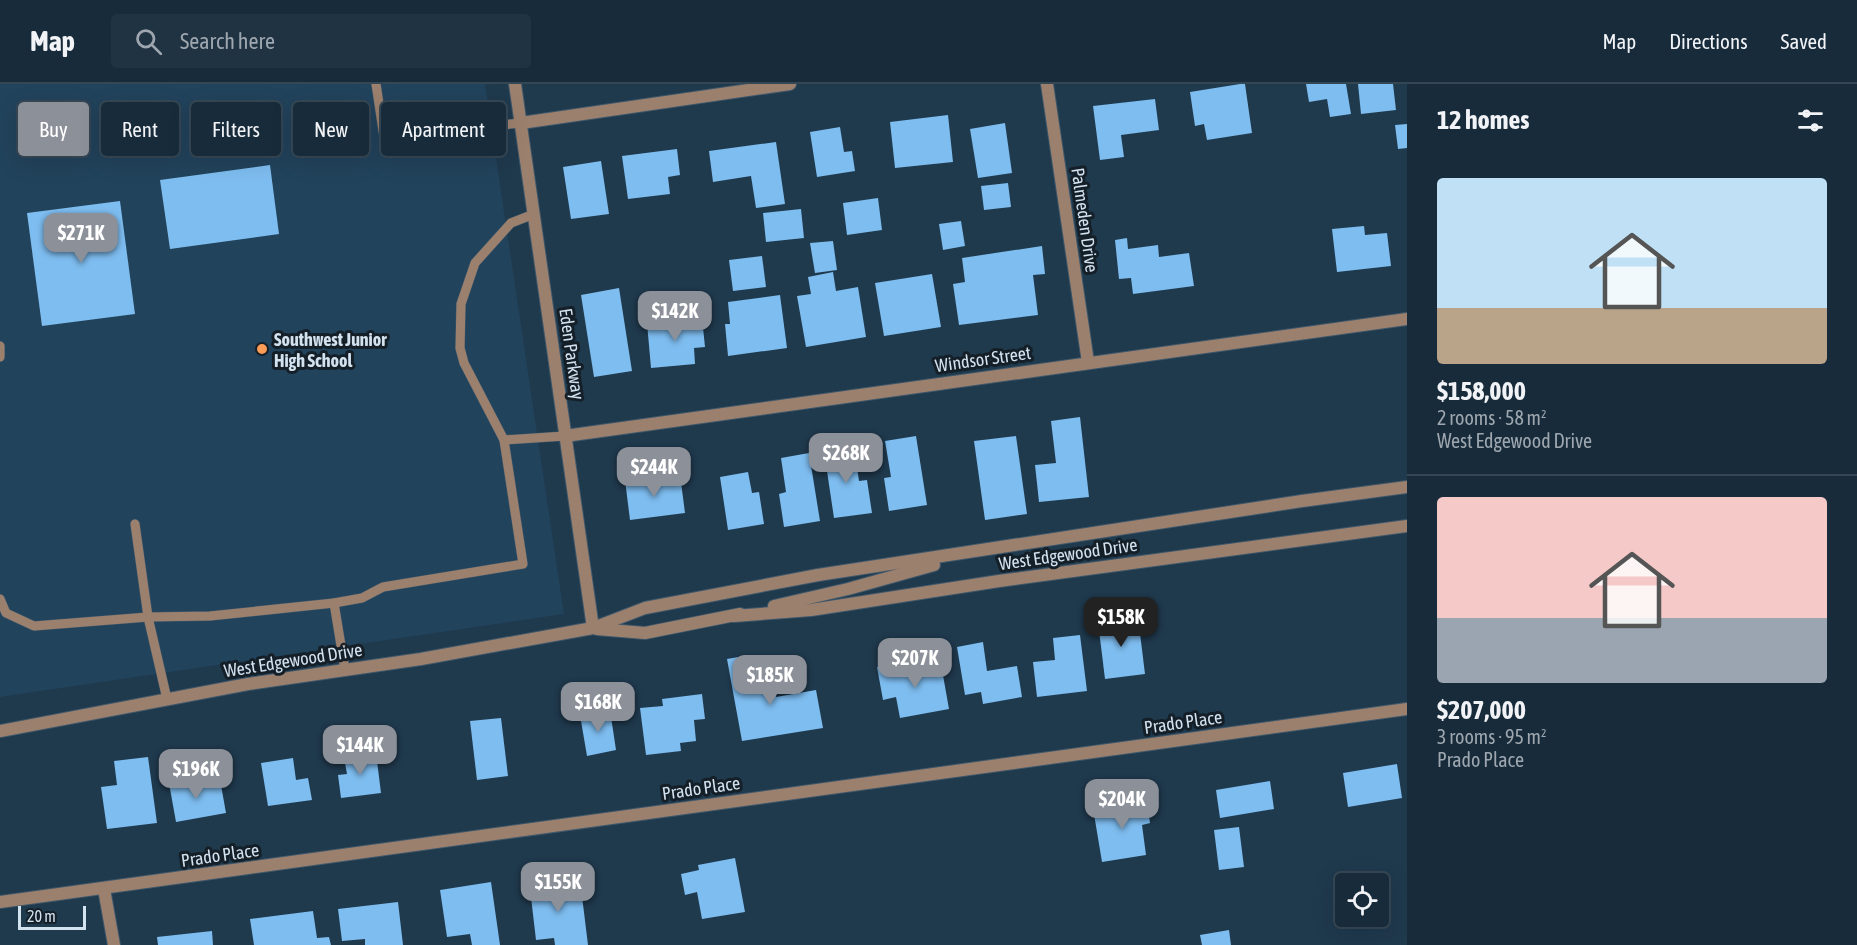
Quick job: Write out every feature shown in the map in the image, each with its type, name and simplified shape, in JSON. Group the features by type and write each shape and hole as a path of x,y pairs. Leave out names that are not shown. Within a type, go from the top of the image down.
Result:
{"street":[{"name":"Eden Parkway","path":"515,84 593,628"},
{"path":"521,123 790,84"},
{"name":"Palmeden Drive","path":"1047,84 1088,362"},
{"name":"Windsor Street","path":"565,436 1407,318"},
{"name":"West Edgewood Drive","path":"0,731 248,684 422,659 593,628 645,608 818,575 1407,487"},
{"name":"West Edgewood Drive","path":"734,616 811,609 999,581 1407,526"},
{"name":"West Edgewood Drive","path":"593,628 645,633 734,616 848,589 980,552"},
{"name":"Prado Place","path":"0,903 1407,709"},
{"path":"104,889 114,945"}],"lane":[{"path":"376,84 384,137 521,123"},
{"path":"0,599 6,613 34,626 210,616 334,603 362,598 383,588 524,564 504,440 464,363 460,348 460,304 476,263 511,223 534,214"},
{"path":"0,346 0,357"},
{"path":"504,440 565,436"},
{"path":"135,524 148,618 167,699"},
{"path":"334,603 345,670"}],"shaded area":[{"name":"Southwest Junior High School","path":"0,84 485,84 488,102 381,102 381,156 496,156 564,614 0,697"}],"building":[{"path":"1245,84 1252,133 1207,140 1204,124 1195,126 1190,92"},
{"path":"1306,84 1346,84 1351,114 1330,117 1327,99 1309,102"},
{"path":"1358,84 1393,84 1396,110 1361,114"},
{"path":"1155,99 1159,130 1121,135 1124,157 1100,160 1093,106"},
{"path":"948,115 953,162 895,168 890,122"},
{"path":"1005,123 1012,173 978,178 970,129"},
{"path":"1407,124 1407,148 1398,149 1395,125"},
{"path":"840,127 844,152 852,151 855,171 817,177 810,132"},
{"path":"776,142 785,204 756,208 751,176 713,182 709,151"},
{"path":"677,149 680,175 668,177 670,194 628,199 622,156"},
{"path":"601,161 609,214 571,219 563,167"},
{"path":"270,165 279,234 170,249 160,180"},
{"path":"1008,183 1011,207 984,210 981,186"},
{"path":"878,198 882,230 847,235 843,203"},
{"path":"120,201 135,314 42,326 27,213"},
{"path":"801,209 804,238 766,242 763,213"},
{"path":"961,221 965,246 943,250 939,224"},
{"path":"1364,226 1365,235 1387,233 1391,266 1337,272 1332,229"},
{"path":"1127,238 1128,249 1158,245 1159,257 1189,253 1194,286 1133,294 1131,278 1119,279 1115,240"},
{"path":"833,241 837,270 815,273 810,243"},
{"path":"1042,246 1045,274 1033,275 1038,315 959,325 953,284 965,282 962,258"},
{"path":"762,256 766,287 733,291 729,260"},
{"path":"833,272 836,291 858,287 866,337 806,347 797,296 811,294 808,277"},
{"path":"932,274 941,327 884,336 875,283"},
{"path":"619,288 632,371 594,377 581,295"},
{"path":"780,295 787,348 728,356 725,324 730,324 728,302"},
{"path":"702,318 705,347 694,348 695,364 651,368 647,323"},
{"path":"1080,417 1089,497 1039,502 1035,465 1056,463 1051,421"},
{"path":"916,436 927,505 889,511 884,478 891,477 885,441"},
{"path":"1016,436 1027,514 985,520 974,441"},
{"path":"854,446 859,481 867,480 872,513 834,518 824,451"},
{"path":"809,453 820,521 784,527 779,494 786,492 781,458"},
{"path":"748,472 752,493 759,492 764,524 728,530 720,477"},
{"path":"663,475 664,484 681,482 685,513 630,520 625,480"},
{"path":"1138,617 1145,674 1105,679 1098,622"},
{"path":"1080,635 1087,691 1037,697 1033,662 1055,660 1053,638"},
{"path":"983,642 987,671 1017,666 1022,697 983,704 981,692 965,695 957,647"},
{"path":"750,655 754,685 773,682 776,697 816,690 823,728 742,741 727,659"},
{"path":"897,663 899,675 941,664 949,709 900,718 896,697 883,700 877,667"},
{"path":"702,694 705,719 694,720 696,741 680,743 681,751 646,755 640,708 663,706 662,699"},
{"path":"610,710 616,750 587,756 580,715"},
{"path":"501,718 508,776 477,780 470,721"},
{"path":"376,753 381,793 341,798 338,775 347,774 344,757"},
{"path":"148,757 157,823 107,829 101,787 117,785 114,761"},
{"path":"293,758 296,780 308,778 312,800 268,806 261,763"},
{"path":"1397,764 1402,798 1348,807 1343,773"},
{"path":"204,777 206,787 221,785 226,813 176,822 169,783"},
{"path":"1270,781 1274,809 1220,818 1216,790"},
{"path":"1147,800 1150,823 1142,825 1146,855 1102,862 1093,808"},
{"path":"1239,827 1244,867 1219,870 1214,830"},
{"path":"735,858 745,912 702,919 697,892 685,895 681,874 699,870 698,865"},
{"path":"556,877 558,891 581,888 588,945 555,945 554,938 536,940 529,880"},
{"path":"491,882 500,945 472,945 470,934 447,937 440,890"},
{"path":"398,902 403,945 365,945 365,939 342,941 338,909"},
{"path":"313,911 317,938 329,937 331,945 254,945 250,919"},
{"path":"1229,930 1231,945 1202,945 1200,935"},
{"path":"212,931 213,945 158,945 157,937"}],"place":[{"name":"Southwest Junior High School","path":"262,349"}]}
